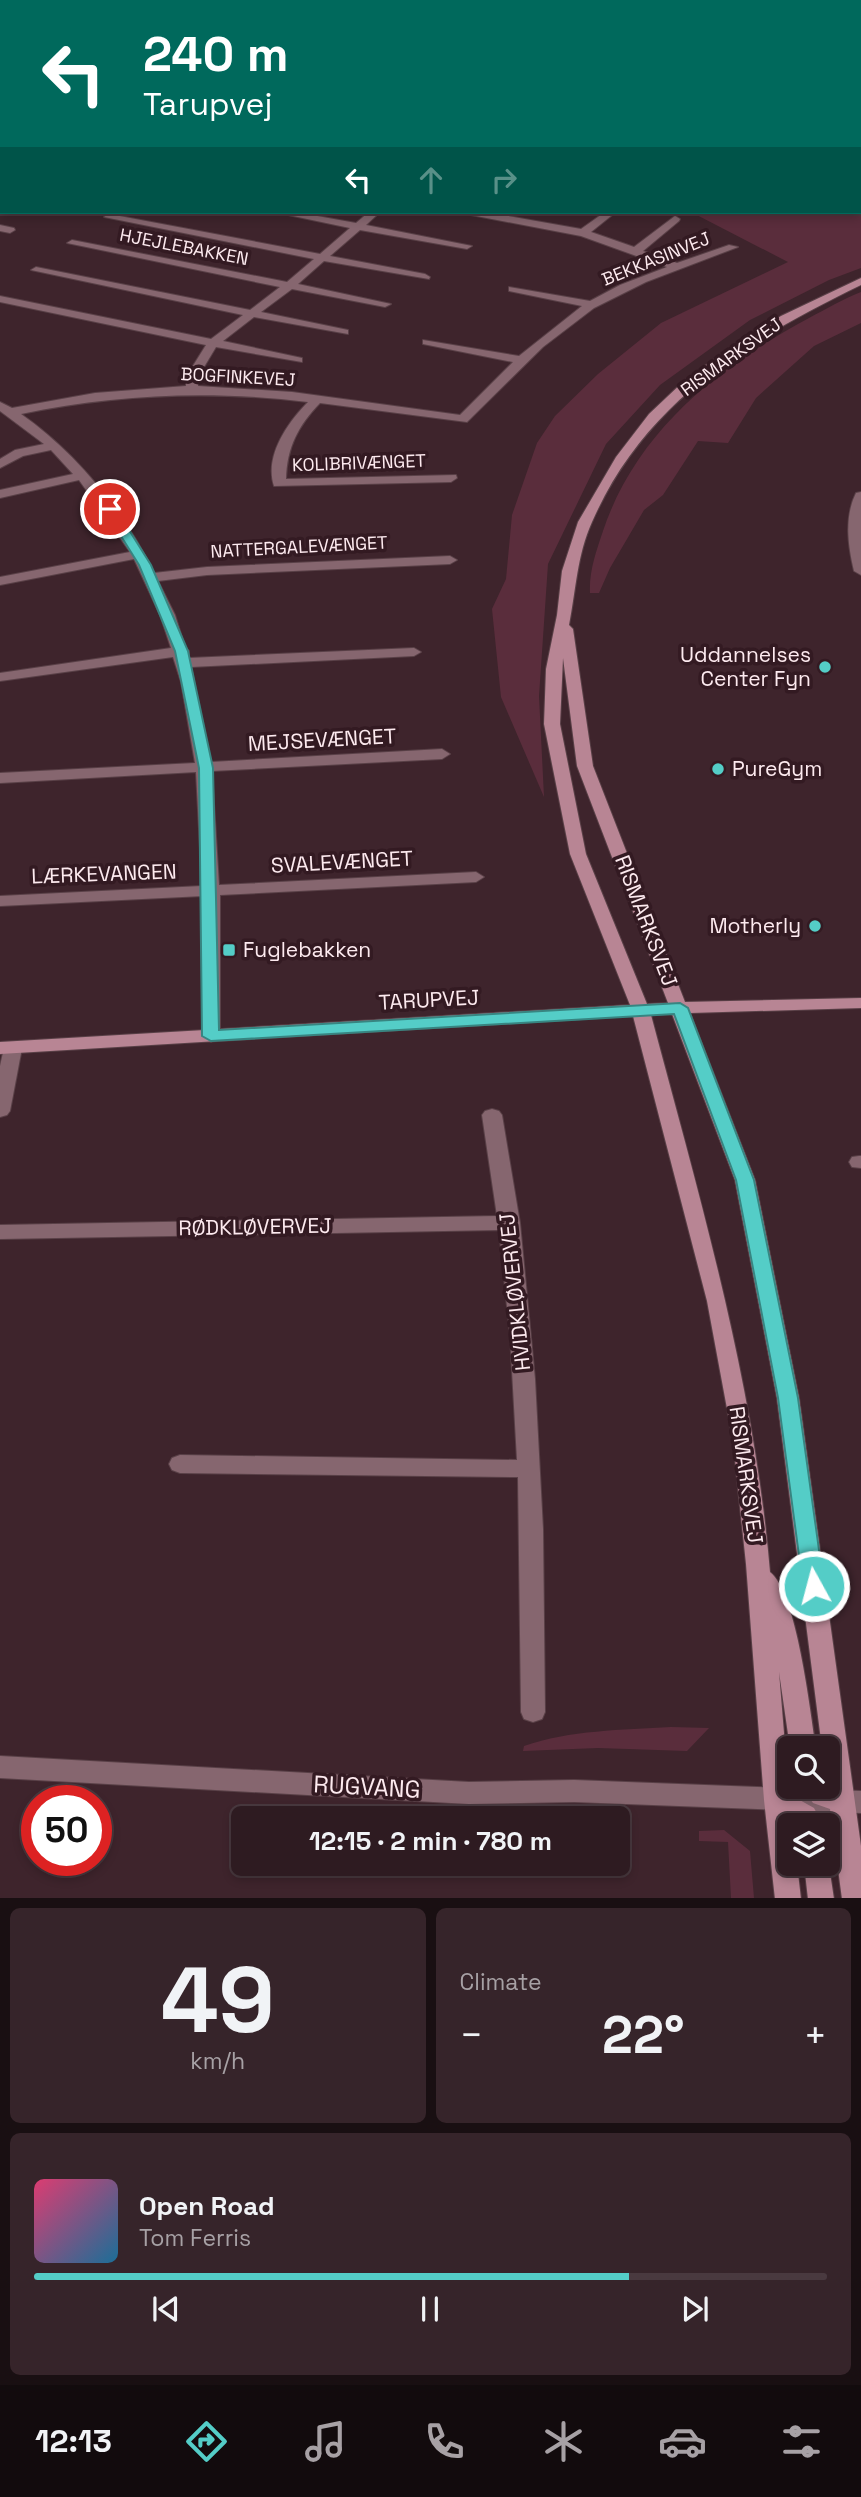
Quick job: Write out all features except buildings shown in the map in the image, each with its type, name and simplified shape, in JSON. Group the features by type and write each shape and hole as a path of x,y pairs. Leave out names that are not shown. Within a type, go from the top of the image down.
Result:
{"main road":[{"name":"RISMARKSVEJ","path":"788,1898 777,1800 758,1564 744,1441 717,1301 642,1011 578,854 552,724 553,669 565,615 569,571 585,522 622,457 653,417 689,383 739,346 785,318 861,281"},
{"name":"RISMARKSVEJ","path":"565,615 585,766 680,1008 748,1194 788,1398 852,1802 855,1898"},
{"name":"TARUPVEJ","path":"6,1048 680,1008 861,1003"},
{"name":"RISMARKSVEJ","path":"758,1564 784,1625 801,1736"},
{"path":"777,1800 802,1813"},
{"path":"818,1876 821,1898"}],"street":[{"path":"290,214 467,246"},
{"path":"191,390 192,377 213,343 289,285 373,214"},
{"path":"482,214 583,233 637,250 678,267"},
{"path":"526,222 533,214"},
{"path":"583,233 608,214"},
{"name":"HJEJLEBAKKEN","path":"109,217 425,277"},
{"path":"637,250 675,219"},
{"name":"HJEJLEBAKKEN","path":"72,243 385,304"},
{"name":"BEKKASINVEJ","path":"463,419 520,360 555,330 592,304 733,247"},
{"path":"36,270 344,332"},
{"name":"BEKKASINVEJ","path":"513,289 592,304"},
{"path":"0,299 298,360"},
{"path":"427,342 520,360"},
{"name":"BOGFINKEVEJ","path":"12,412 94,396 191,390 233,391 463,419"},
{"name":"KOLIBRIVÆNGET","path":"316,400 284,439 279,457 279,482 451,478"},
{"path":"0,406 12,412 53,446 110,509 139,554 184,657 206,768 211,1036"},
{"path":"0,464 19,453 53,446"},
{"path":"1,492 82,476"},
{"path":"861,496 856,510 853,544 861,571"},
{"path":"0,581 139,554"},
{"name":"NATTERGALEVÆNGET","path":"151,578 207,570 450,560"},
{"path":"0,677 184,657 414,652"},
{"name":"MEJSEVÆNGET","path":"0,778 442,754"},
{"name":"SVALEVÆNGET","path":"210,892 476,877"},
{"name":"LÆRKEVANGEN","path":"0,901 210,892"},
{"path":"0,1111 6,1048"},
{"name":"HVIDKLØVERVEJ","path":"492,1115 510,1223 529,1469 533,1712"},
{"name":"RØDKLØVERVEJ","path":"0,1232 510,1223"},
{"path":"180,1465 529,1469"},
{"name":"RUGVANG","path":"0,1767 469,1793 574,1791 852,1802"}],"shaded area":[{"path":"695,214 861,214 861,268 829,280 750,320 660,385 606,444 548,564 539,696 544,797 501,697 492,609 506,579 512,515 537,443 555,416 598,374 661,323 788,262"},
{"path":"861,292 861,323 814,346 756,398 728,443 698,441 663,495 644,510 610,568 599,593 590,593 596,554 618,495 636,463 659,433 713,380 743,358 809,318"},
{"path":"671,1727 709,1728 687,1751 598,1748 523,1751 524,1746 559,1737"},
{"path":"724,1830 750,1851 754,1898 731,1898 728,1842 699,1841 699,1831"}],"place":[{"name":"Uddannelses Center Fyn","path":"825,667"},
{"name":"PureGym","path":"718,769"},
{"name":"Motherly","path":"815,926"},
{"name":"Fuglebakken","path":"229,950"}],"route":[{"path":"110,509 145,565 182,651 206,768 211,1036 680,1008 745,1180 788,1398 814,1586"}]}
